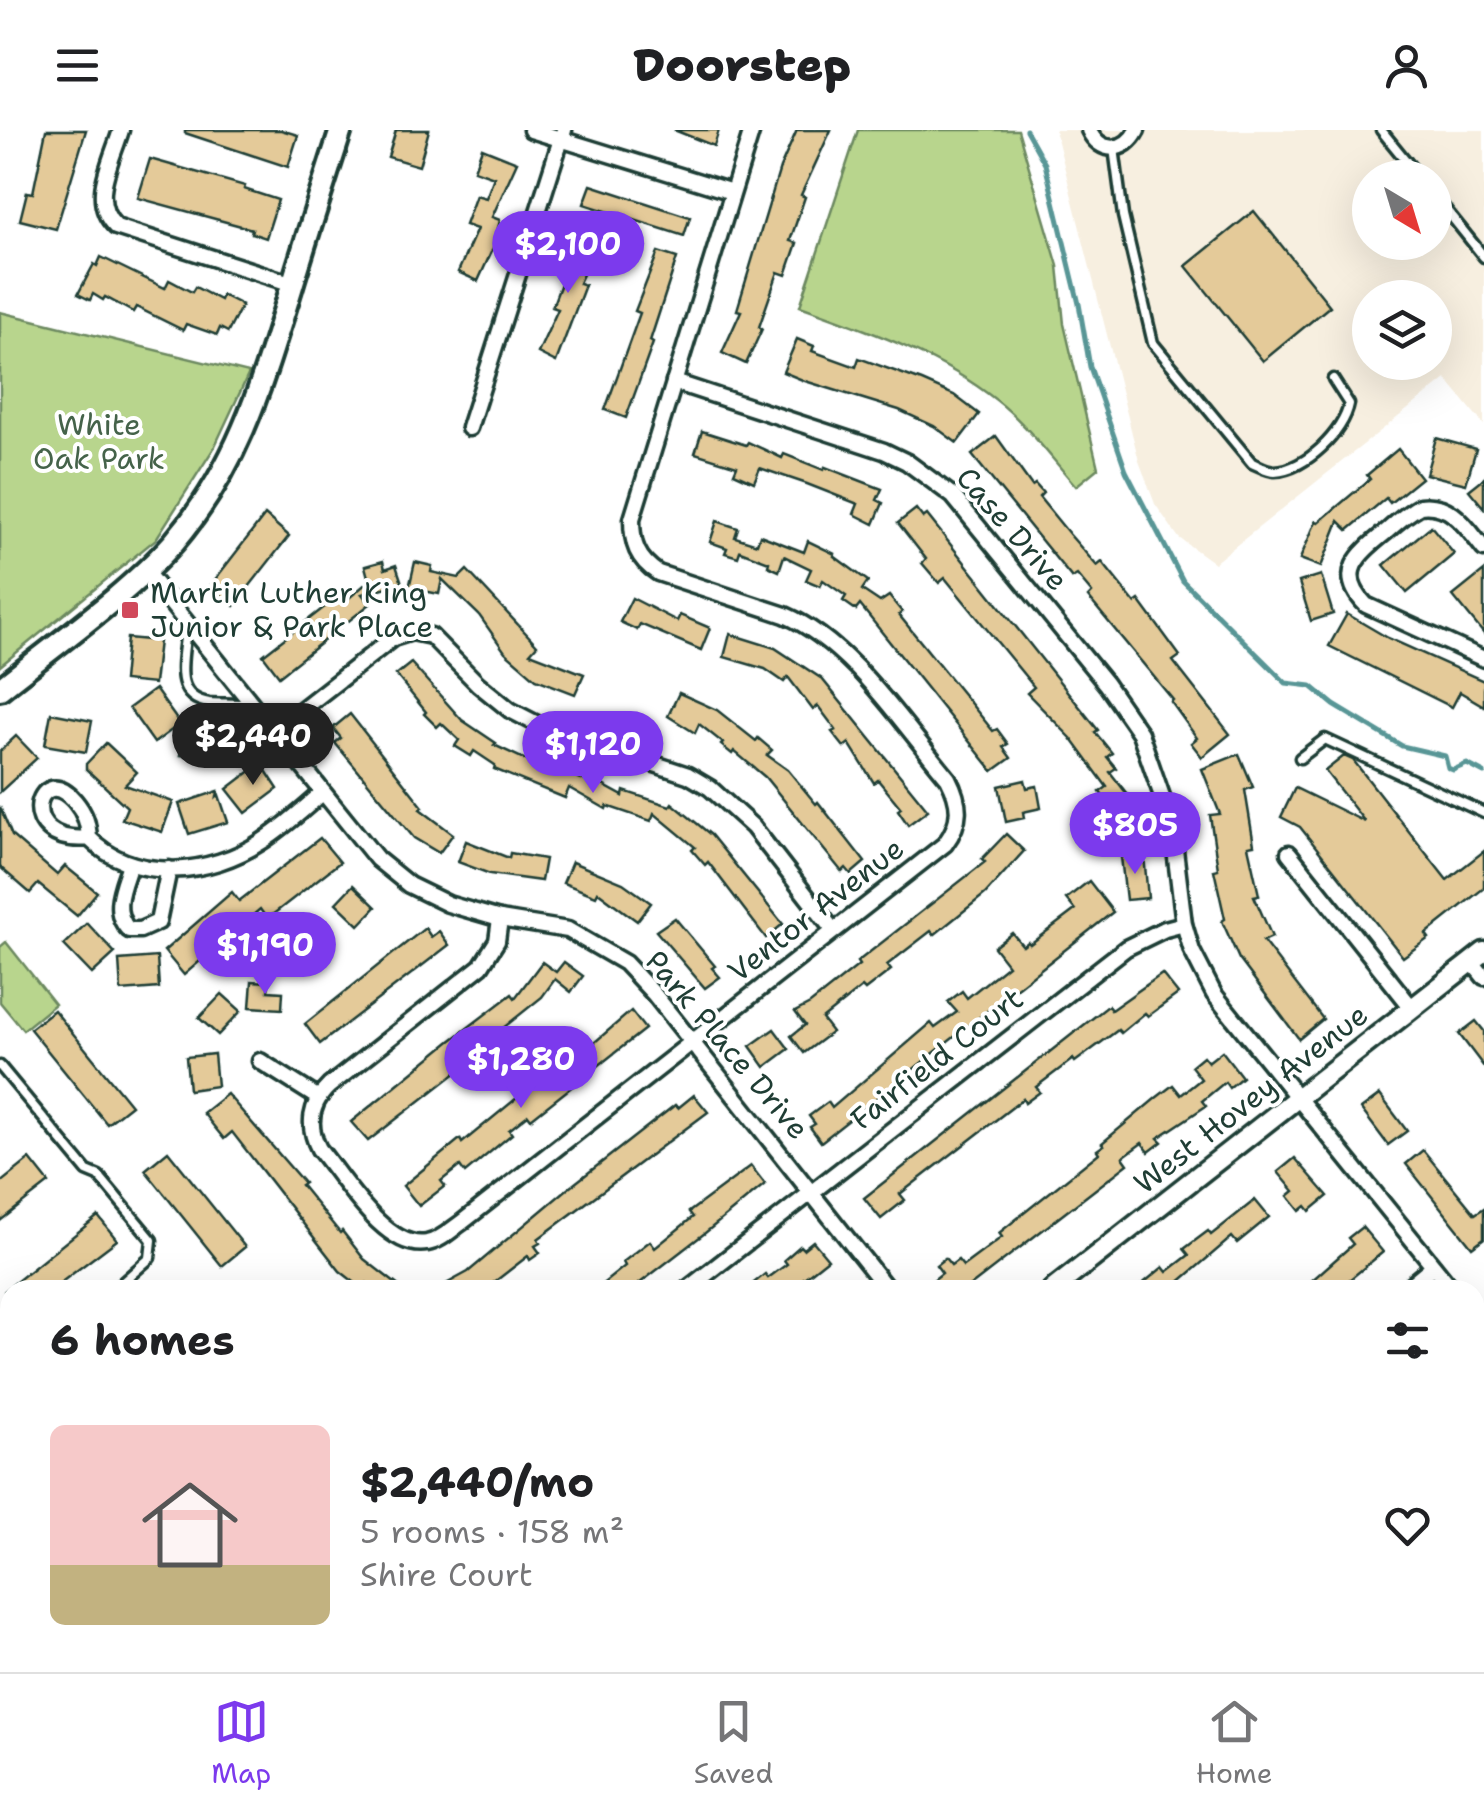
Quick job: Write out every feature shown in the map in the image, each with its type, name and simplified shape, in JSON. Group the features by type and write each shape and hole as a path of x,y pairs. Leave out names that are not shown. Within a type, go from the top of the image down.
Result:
{"main road":[{"path":"0,689 145,571 196,514 236,453 340,130"}],"street":[{"path":"121,130 101,194 105,214 116,227 292,284"},
{"path":"531,130 562,135 732,192"},
{"path":"674,382 752,130"},
{"path":"1088,130 1099,144 1114,148 1130,142 1137,130"},
{"path":"470,428 562,135"},
{"name":"Case Drive","path":"674,382 884,452 919,470 953,496 1140,733 1172,825 1184,924 1192,951 1214,994 1445,1280"},
{"name":"Ventor Avenue","path":"317,1097 311,1128 319,1150 385,1230 409,1242 431,1242 946,844 958,822 959,811 948,778 838,650 805,624 658,573 637,554 632,518 674,382"},
{"path":"1484,550 1443,506 1420,506 1359,554 1352,576 1357,596 1366,605 1484,659"},
{"name":"Park Place Drive","path":"145,571 377,859 409,884 448,904 500,919 568,930 625,963 880,1280"},
{"path":"274,731 393,638 412,632 431,636 510,710 543,727 688,775 710,788 753,827 833,930"},
{"path":"89,838 110,856 130,864 169,869 216,864 259,844 322,793"},
{"path":"1289,853 1412,1008"},
{"path":"130,864 118,903 119,915 129,930 158,922 169,869"},
{"path":"260,1061 317,1097 481,966 497,941 500,919"},
{"name":"Fairfield Court","path":"699,1280 1126,948 1164,929 1184,924"},
{"path":"1478,957 1484,977"},
{"name":"West Hovey Avenue","path":"1065,1280 1478,957"},
{"path":"1416,1280 1433,1266"}],"lane":[{"path":"1381,130 1405,160"},
{"path":"1114,148 1123,216 1153,344 1252,464 1272,472 1288,468 1336,433 1349,404 1333,378"},
{"path":"1452,217 1484,257"},
{"path":"186,624 181,679 184,688 191,696 210,703 252,705"},
{"path":"1300,758 1325,739 1484,813"},
{"path":"0,1066 86,1171 100,1176 152,1240 150,1258 125,1280"}],"shaded area":[{"path":"1055,130 1484,130 1484,425 1447,380 1452,380 1452,280 1352,280 1352,380 1445,380 1214,563 1179,538 1155,504 1139,461"}],"green space":[{"path":"858,130 1018,130 1058,266 1064,324 1098,468 1076,486 1018,419 974,384 902,345 800,306"},
{"name":"White Oak Park","path":"0,312 249,373 214,448 156,539 0,666"},
{"path":"6,942 55,1004 23,1030 0,1002 0,947"}],"building":[{"path":"46,130 86,130 56,229 20,220 27,192 33,193"},
{"path":"185,130 281,130 298,135 288,167"},
{"path":"396,130 429,130 419,166 388,157"},
{"path":"674,130 719,130 714,146"},
{"path":"797,130 831,130 801,195 805,197 790,241 797,243 786,275 778,272 759,327 762,329 746,364 722,353 741,311 737,310 780,168"},
{"path":"482,148 517,162 492,217 500,220 494,246 478,281 458,272 477,229 465,225 476,195 486,198 494,177 474,170"},
{"path":"150,159 245,186 244,189 278,200 266,238 251,233 252,229 138,198"},
{"path":"591,185 690,217 684,236 584,204"},
{"path":"1254,211 1330,306 1263,361 1186,266"},
{"path":"579,233 598,242 579,283 585,285 556,362 538,353 558,309 552,307"},
{"path":"658,252 677,258 626,418 605,410 640,313 635,311"},
{"path":"101,257 165,288 169,280 192,292 195,287 220,300 222,295 242,305 228,332 220,328 217,335 186,324 183,330 105,297 103,300 93,294 90,300 78,294"},
{"path":"797,339 814,346 812,351 856,367 859,358 922,381 954,395 979,414 957,443 934,426 899,410 783,372"},
{"path":"702,431 746,445 748,442 782,458 784,454 882,489 877,500 883,503 874,524 854,514 858,504 760,468 754,482 734,473 737,466 695,453"},
{"path":"996,436 1032,486 1035,484 1043,493 1039,497 1070,535 1097,566 1102,562 1135,603 1139,600 1180,656 1173,661 1230,734 1202,757 1191,743 1197,738 1173,700 1088,597 1092,593 1077,575 1072,578 972,455"},
{"path":"1436,438 1476,449 1466,484 1426,474"},
{"path":"1398,449 1421,478 1390,503 1386,498 1348,530 1339,521 1321,567 1300,559 1316,521 1370,479 1367,475"},
{"path":"1484,478 1484,508 1469,490"},
{"path":"916,509 923,518 927,515 1098,730 1095,732 1112,753 1107,757 1116,768 1110,772 1138,808 1116,825 1101,805 1106,801 1100,792 1107,787 1071,738 1027,693 1034,687 945,578 939,583 922,563 926,559 898,523"},
{"path":"265,515 289,536 234,606 210,586"},
{"path":"717,521 738,528 735,537 757,544 760,535 804,552 808,541 835,554 868,581 862,590 880,602 889,596 902,612 899,615 993,731 997,729 1008,744 1003,747 1011,758 993,771 860,605 856,610 843,601 846,596 823,580 820,586 806,580 811,569 784,556 779,571 768,566 769,562 740,551 738,557 725,553 727,548 710,542"},
{"path":"1431,526 1454,554 1407,593 1384,565"},
{"path":"383,561 385,569 396,565 402,583 362,594 370,604 279,676 263,655 344,592 349,598 369,581 365,566"},
{"path":"415,562 432,566 431,572 459,578 467,570 537,645 530,653 584,674 575,694 536,679 505,652 479,615 442,579 439,594 409,588"},
{"path":"1484,571 1484,634 1453,596"},
{"path":"1321,575 1333,614 1311,621 1299,582"},
{"path":"632,598 677,621 680,615 710,628 701,650 640,624 637,630 620,622"},
{"path":"1347,614 1388,638 1484,681 1484,706 1460,692 1452,707 1329,646"},
{"path":"730,634 775,648 822,679 928,810 908,825 898,810 901,808 878,780 874,783 849,743 844,747 818,706 813,710 788,677 784,682 765,669 724,657"},
{"path":"127,638 159,641 154,684 123,681"},
{"path":"411,663 462,720 494,745 541,767 542,764 584,780 586,776 623,796 624,791 670,806 672,803 711,835 783,924 766,938 708,862 705,865 692,850 695,847 654,813 651,821 607,806 606,809 569,788 565,798 494,769 495,765 474,751 471,756 455,746 459,740 424,714 396,675"},
{"path":"155,689 180,724 154,743 129,708"},
{"path":"679,693 717,710 772,750 767,755 788,770 818,802 865,862 851,874 846,868 842,872 765,777 699,724 695,733 668,716"},
{"path":"51,713 92,721 86,752 45,745"},
{"path":"350,714 423,807 420,809 453,834 439,853 414,838 335,743 341,738 333,728"},
{"path":"186,723 227,730 222,761 180,755"},
{"path":"16,736 37,758 0,792 0,751"},
{"path":"106,743 137,772 125,785 173,802 162,832 122,819 127,807 86,769 86,764"},
{"path":"1239,754 1253,787 1245,790 1254,845 1248,846 1259,895 1254,896 1272,937 1263,941 1323,1019 1299,1039 1239,959 1222,921 1225,919 1214,870 1218,869 1210,815 1220,814 1202,769"},
{"path":"1344,756 1353,760 1447,880 1484,851 1484,888 1403,957 1300,827 1281,817 1295,788 1365,822 1325,771"},
{"path":"261,763 278,789 246,813 227,789"},
{"path":"1025,780 1027,788 1037,786 1041,808 1006,822 999,786"},
{"path":"218,791 228,822 189,834 179,804"},
{"path":"0,807 12,836 57,875 65,866 97,892 77,916 38,884 30,893 0,867"},
{"path":"1006,834 1024,851 985,894 934,935 931,931 887,965 891,970 822,1019 832,1032 804,1053 791,1036 805,1025 795,1012 810,1004 985,862 982,859"},
{"path":"320,838 340,862 267,919 260,909 184,975 164,951 232,892 239,901"},
{"path":"466,841 509,858 510,853 545,859 541,881 490,874 458,862"},
{"path":"1144,855 1148,898 1126,900 1121,857"},
{"path":"572,862 623,883 651,903 637,921 598,892 596,896 563,883"},
{"path":"1089,881 1113,912 821,1142 810,1127 815,1124 809,1116 828,1102 832,1108 931,1023 935,1028 957,1012 948,1002 962,991 967,998 1008,965 994,947 1012,933 1023,946 1030,944 1075,910 1066,899"},
{"path":"353,885 376,907 359,925 336,903"},
{"path":"675,918 720,977 705,988 656,931"},
{"path":"87,923 115,953 92,974 64,945"},
{"path":"425,928 431,937 439,931 449,945 320,1044 305,1024"},
{"path":"157,957 159,988 121,991 119,960"},
{"path":"542,962 556,972 564,962 583,976 571,992 555,979 542,997 458,1064 461,1069 368,1141 351,1122 512,994 515,998"},
{"path":"1162,974 1178,994 1121,1033 1118,1030 1075,1062 1073,1059 1036,1087 1040,1092 1025,1103 1023,1099 900,1194 905,1200 881,1219 864,1198 1108,1006 1111,1010"},
{"path":"252,981 269,982 268,991 283,992 282,1009 250,1007"},
{"path":"222,994 241,1011 218,1035 199,1018"},
{"path":"54,1010 131,1105 107,1124 30,1029"},
{"path":"631,1011 645,1029 531,1119 528,1115 509,1130 512,1134 465,1173 460,1166 441,1181 445,1186 419,1206 403,1186 529,1088 564,1063 567,1066"},
{"path":"1476,1021 1484,1031 1484,1067 1459,1034"},
{"path":"774,1029 789,1049 765,1067 750,1046"},
{"path":"1222,1051 1242,1077 1229,1088 1225,1082 1202,1101 1206,1106 1158,1138 1162,1142 1149,1152 1142,1143 1123,1157 1128,1164 978,1280 933,1280 942,1273 936,1265 945,1258 951,1265 958,1260 963,1266 1002,1237 999,1233 1099,1153 1102,1143 1156,1098 1173,1085 1181,1095 1201,1079 1191,1066 1203,1056 1208,1062"},
{"path":"214,1054 217,1086 189,1090 186,1057"},
{"path":"227,1094 304,1183 301,1185 340,1233 391,1280 352,1280 340,1271 232,1132 224,1139 203,1113"},
{"path":"694,1095 708,1112 538,1239 540,1243 535,1246 540,1253 530,1260 528,1256 497,1280 453,1280 675,1105 678,1108"},
{"path":"1380,1095 1407,1131 1388,1145 1361,1109"},
{"path":"1423,1150 1475,1214 1484,1208 1484,1238 1472,1247 1406,1164"},
{"path":"168,1151 245,1247 222,1266 145,1170"},
{"path":"1295,1158 1328,1196 1310,1211 1306,1206 1300,1211 1288,1196 1294,1191 1278,1172"},
{"path":"30,1159 49,1183 0,1221 0,1183"},
{"path":"751,1166 765,1184 644,1280 608,1280 650,1241 655,1248 693,1217 689,1212"},
{"path":"1255,1200 1269,1217 1237,1243 1232,1237 1182,1280 1147,1280 1163,1267 1167,1272 1189,1255 1184,1249 1208,1231 1211,1235"},
{"path":"98,1216 117,1240 64,1280 18,1280"},
{"path":"1362,1227 1383,1252 1349,1280 1312,1280 1353,1244 1348,1238"},
{"path":"813,1241 828,1259 802,1280 758,1280 765,1274 768,1278 787,1264 784,1260 800,1246 803,1249"}],"waterway":[{"path":"1026,130 1045,164 1090,367 1126,471 1183,581 1286,683 1311,686 1334,705 1402,746 1445,756 1448,768 1467,764 1484,773"}],"place":[{"name":"Martin Luther King Junior & Park Place","path":"130,610"}]}
